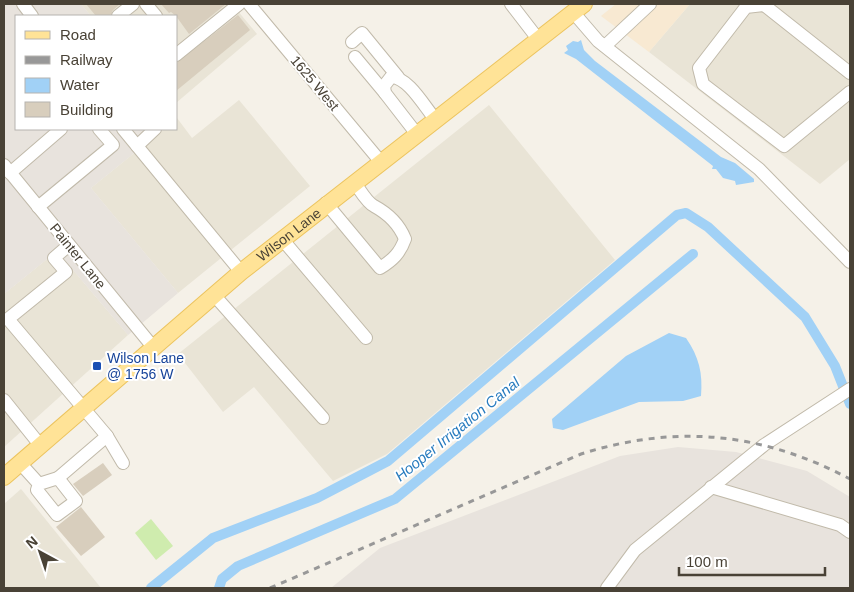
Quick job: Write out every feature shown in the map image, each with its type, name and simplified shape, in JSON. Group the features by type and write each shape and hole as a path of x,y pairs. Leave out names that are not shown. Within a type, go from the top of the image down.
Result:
{"main road":[{"name":"Wilson Lane","path":"4,477 241,272 326,203 579,8"}],"street":[{"path":"22,4 31,15"},
{"path":"119,15 133,4"},
{"path":"146,4 155,15"},
{"path":"179,48 239,4"},
{"name":"1625 West","path":"249,4 380,162"},
{"path":"511,4 538,39"},
{"path":"604,46 650,4"},
{"path":"850,73 764,5 746,7 699,68 703,84 784,146 850,92"},
{"path":"579,8 604,46 759,169 850,262"},
{"path":"352,42 362,33 435,119"},
{"path":"355,57 416,133"},
{"path":"384,93 386,81 391,77 398,77"},
{"path":"7,169 60,130"},
{"path":"38,207 113,145 101,130"},
{"path":"124,130 241,272"},
{"path":"137,146 155,130"},
{"name":"Painter Lane","path":"7,169 153,347"},
{"path":"326,203 380,268 390,262 401,251 405,239 402,230 380,207 373,206 354,182"},
{"path":"282,239 366,338"},
{"path":"69,245 54,258 66,272 8,319 107,436 123,463"},
{"path":"214,295 323,418"},
{"path":"607,588 635,550 764,444 850,389"},
{"path":"4,400 40,445"},
{"path":"39,484 58,478 107,436"},
{"path":"20,463 39,484"},
{"path":"39,484 37,490 58,515 76,501 58,478"},
{"path":"712,487 840,525 850,532"}],"shaded area":[{"path":"4,4 81,4 90,15 15,15 15,130 163,130 91,188 178,293 128,335 57,251 4,294"},
{"path":"81,4 232,4 257,34 178,101 178,15 90,15"},
{"path":"616,4 690,4 649,52 601,16"},
{"path":"690,4 850,5 850,159 820,184 649,52"},
{"path":"239,100 310,186 178,293 91,188 163,130 178,130 178,119 192,138"},
{"path":"489,105 615,260 387,454 333,481 254,387 223,412 178,354"},
{"path":"57,251 128,335 4,447 4,294"},
{"path":"678,447 736,452 807,471 850,497 850,588 331,588 380,548 620,456"},
{"path":"21,489 101,588 4,588 4,504"}],"green space":[{"path":"151,519 173,546 156,560 135,533"}],"water":[{"path":"581,40 584,50 595,61 721,157 735,163 754,179 754,182 736,185 735,181 723,178 716,169 712,169 713,166 576,59 564,53 568,50 566,46 573,41 578,42"},
{"path":"669,333 686,338 694,352 701,373 701,396 683,401 639,402 563,430 553,428 552,419 626,356"}],"building":[{"path":"86,4 120,4 110,15 95,15"},
{"path":"161,4 226,4 189,34 178,19 178,15 169,13"},
{"path":"238,15 250,30 178,89 178,61"},
{"path":"103,463 112,475 83,496 73,484"},
{"path":"81,507 105,537 81,556 56,527"}],"waterway":[{"path":"151,588 213,538 317,498 388,461 677,215 686,213 708,227 805,317 835,366 850,404"},
{"name":"Hooper Irrigation Canal","path":"219,588 222,579 238,566 395,499 693,254"}],"railway":[{"path":"270,588 581,454 616,445 684,436 718,438 784,451 817,463 850,479"}],"place":[{"name":"Wilson Lane @ 1756 W","path":"97,366"}]}
